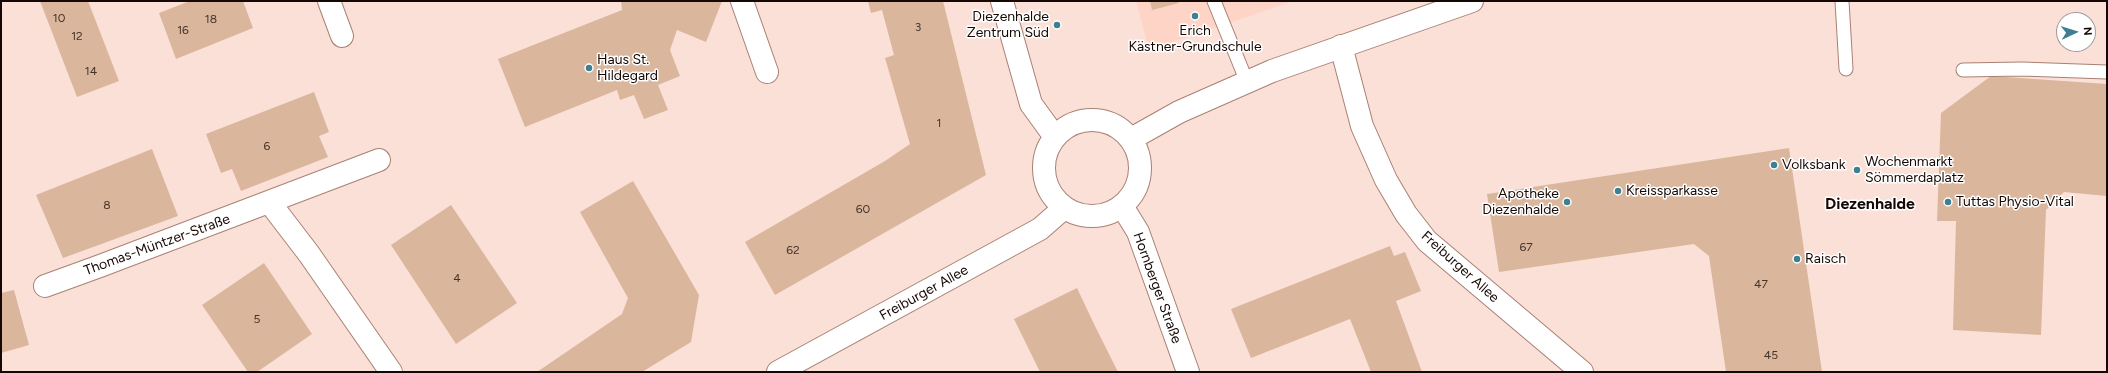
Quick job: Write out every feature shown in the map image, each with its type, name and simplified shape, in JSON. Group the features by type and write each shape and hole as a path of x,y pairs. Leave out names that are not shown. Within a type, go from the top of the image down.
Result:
{"street":[{"path":"329,1 342,36"},
{"path":"742,1 767,72"},
{"path":"1002,1 1031,104 1055,137"},
{"path":"1131,139 1179,112 1247,82 1340,46 1472,1"},
{"name":"Freiburger Allee","path":"1340,46 1362,126 1386,180 1406,214 1427,241 1582,372"},
{"path":"1094,119 1108,122 1121,129 1131,139 1138,152 1141,167 1139,182 1132,195 1122,206 1104,215 1084,216 1064,208 1050,193 1044,174 1046,154 1055,137 1066,127 1080,121 1094,119"},
{"name":"Thomas-Müntzer-Straße","path":"45,286 270,203 379,160"},
{"path":"270,203 309,254 391,372"},
{"name":"Hornberger Straße","path":"1122,206 1138,232 1188,372"},
{"name":"Freiburger Allee","path":"778,372 1040,229 1064,208"}],"lane":[{"path":"1214,1 1247,82"},
{"path":"1842,1 1846,69"},
{"path":"1963,70 2022,69 2107,72"}],"shaded area":[{"name":"Erich Kästner-Grundschule","path":"1136,1 1294,1 1149,50"}],"building":[{"path":"40,1 88,1 119,81 77,97"},
{"path":"190,1 243,1 253,28 176,59 159,13"},
{"name":"Haus St. Hildegard","path":"621,1 722,1 706,42 677,30 670,50 680,76 658,85 668,110 644,119 634,95 620,100 617,90 525,127 498,59 622,10"},
{"path":"868,1 943,1 986,175 775,295 745,242 885,161 910,144 885,58 894,55 882,10 871,13"},
{"path":"1150,1 1178,1 1179,3 1152,10"},
{"path":"1991,76 2107,84 2107,196 2064,192 2046,210 2041,335 1953,330 1956,221 1937,221 1941,113"},
{"path":"314,92 329,132 319,136 328,157 241,191 232,169 221,173 206,134"},
{"path":"1789,148 1822,372 1726,372 1709,256 1694,244 1499,272 1487,194"},
{"path":"152,149 178,216 63,258 36,195"},
{"path":"633,181 699,295 691,342 642,372 537,372 622,314 628,298 580,212"},
{"path":"451,205 517,303 456,344 391,245"},
{"path":"1390,246 1394,256 1405,252 1421,291 1396,301 1422,372 1371,372 1350,319 1251,358 1231,309"},
{"path":"264,263 312,334 257,372 248,372 202,305"},
{"path":"1077,288 1118,372 1040,372 1014,319"},
{"path":"14,290 29,345 1,353 1,293"}],"place":[{"name":"Erich Kästner-Grundschule","path":"1195,16"},
{"name":"Diezenhalde Zentrum Süd","path":"1057,25"},
{"name":"Haus St. Hildegard","path":"589,68"},
{"name":"Volksbank","path":"1774,165"},
{"name":"Wochenmarkt Sömmerdaplatz","path":"1857,170"},
{"name":"Kreissparkasse","path":"1618,191"},
{"name":"Apotheke Diezenhalde","path":"1567,202"},
{"name":"Tuttas Physio-Vital","path":"1948,202"},
{"name":"Raisch","path":"1797,259"}],"district":[{"name":"Diezenhalde","path":"1870,204"}]}
